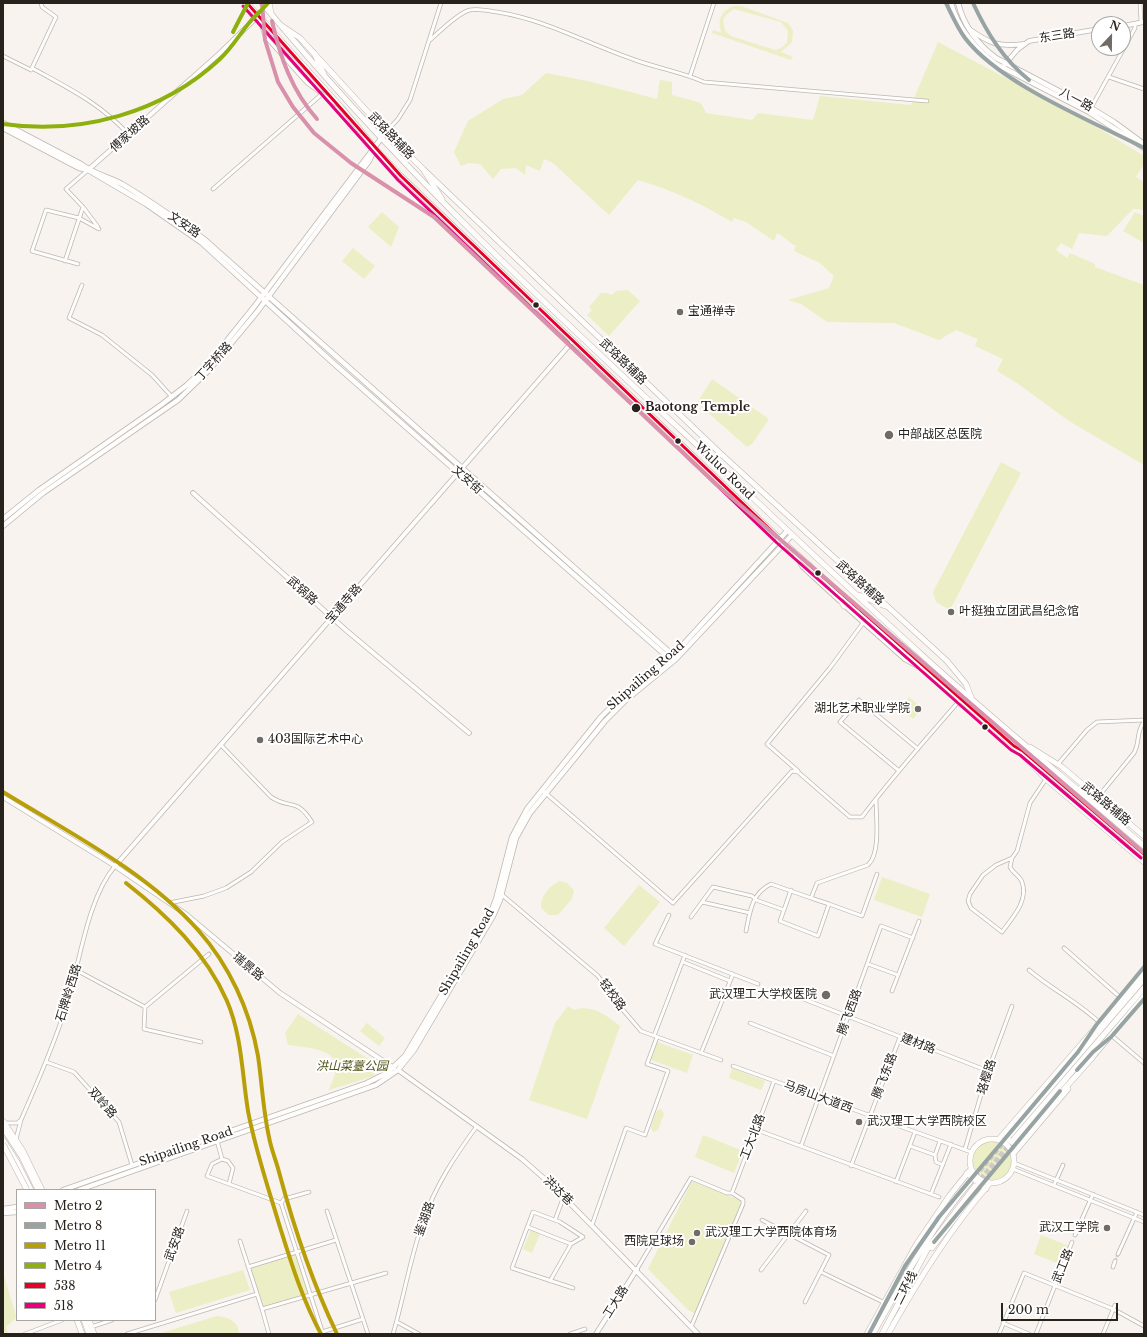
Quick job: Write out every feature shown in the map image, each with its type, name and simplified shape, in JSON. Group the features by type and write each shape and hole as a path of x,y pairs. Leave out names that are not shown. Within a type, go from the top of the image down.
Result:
{"main road":[{"name":"Wuluo Road","path":"247,3 341,107 375,148 573,341 780,539 960,700 1014,746 1023,751 1144,854"},
{"name":"Wuluo Road","path":"262,3 326,79 446,207 618,373 923,656 1144,846"},
{"path":"269,3 271,14"},
{"name":"八一路","path":"951,3 957,20 967,35 986,56 1089,112 1144,148"},
{"path":"958,3 966,27 987,51 1003,66"},
{"name":"武珞路辅路","path":"278,23 300,38 386,132 423,169 721,454 956,670 966,684 971,697"},
{"path":"314,53 326,79"},
{"name":"八一路","path":"1003,66 1091,108 1114,122 1144,144"},
{"name":"文安路","path":"3,124 81,164 88,170"},
{"name":"文安路","path":"3,128 79,168 102,174 121,184 198,234 265,297"},
{"name":"丁字桥路","path":"3,526 43,494 178,400 208,371 265,297 367,155 375,148 386,132"},
{"path":"423,169 446,207"},
{"name":"丁字桥路","path":"3,519 39,490 172,397 205,368 265,297"},
{"name":"文安街","path":"265,297 460,471 534,531 673,658"},
{"name":"Shipailing Road","path":"673,658 787,531"},
{"name":"Shipailing Road","path":"82,1189 367,1083 396,1069 412,1046 491,912 500,893 514,832 524,814 544,792 601,717 617,701 673,658 792,535"},
{"path":"829,582 844,606"},
{"path":"854,593 885,606"},
{"name":"武珞路辅路","path":"1014,746 1046,779 1144,862"},
{"name":"武珞路辅路","path":"1028,746 1058,764 1144,836"},
{"path":"1010,1135 1101,1025 1121,998 1144,972"},
{"path":"998,1139 1144,979"},
{"path":"1013,1154 1017,1143 1144,988"},
{"path":"1017,1143 1112,1035 1144,996"},
{"path":"4,1124 16,1139 41,1189"},
{"path":"4,1124 38,1189"},
{"path":"1003,1134 1017,1143"},
{"name":"Shipailing Road","path":"66,1189 216,1139"},
{"path":"867,1334 883,1302 916,1245 950,1195 968,1173 971,1152 976,1145 984,1140 998,1139 1008,1145 1013,1154 1013,1169 1002,1181 990,1183 968,1173"},
{"path":"3,1140 17,1162 29,1189"},
{"path":"3,1145 28,1189"},
{"path":"968,1173 984,1190"},
{"path":"888,1334 931,1260 990,1183"},
{"name":"二环线","path":"872,1334 922,1246 949,1208 974,1185 928,1248 882,1334"},
{"path":"3,1209 16,1207"},
{"path":"3,1213 16,1212"},
{"path":"77,1321 82,1334"},
{"path":"84,1321 89,1334"},
{"path":"89,1321 94,1334"}],"street":[{"path":"32,68 56,18 42,7 41,3"},
{"path":"386,132 398,119 410,100 441,3"},
{"path":"690,76 714,3"},
{"path":"1131,25 1142,22 1140,3"},
{"path":"429,41 463,13 470,10 486,10 517,15 540,21 635,60 681,75 690,76 704,82 927,101"},
{"path":"258,16 265,36 307,83 341,107"},
{"name":"傅家坡路","path":"88,170 219,54 258,16"},
{"path":"1091,108 1135,28 1135,24"},
{"path":"966,27 984,40 998,45 1024,44"},
{"name":"东三路","path":"1003,66 1024,44 1035,39 1091,30"},
{"path":"3,56 30,70 32,68 92,102 129,135"},
{"path":"1109,77 1144,90"},
{"path":"213,189 322,94"},
{"path":"78,264 32,251 46,210 79,218 99,228 83,207 66,189 88,170"},
{"path":"65,261 83,207"},
{"path":"82,285 69,318 102,335 152,375 172,397"},
{"name":"宝通寺路","path":"115,866 573,341"},
{"name":"武锅路","path":"193,493 332,617 469,733"},
{"path":"792,550 802,567 844,606 905,660 927,671"},
{"path":"863,623 830,668 767,744 853,818 862,817 898,770 960,700"},
{"path":"898,770 840,722 858,700 918,749"},
{"path":"1058,764 1087,730 1097,722 1144,721"},
{"path":"1098,797 1134,753 1137,746 1140,727 1144,721"},
{"path":"169,904 204,896 226,888 251,872 282,842 312,822 304,810 299,806 278,801 270,797 221,745"},
{"path":"544,792 673,903 789,773 792,771 798,772"},
{"path":"1012,858 996,865 983,875 970,894 968,902 972,908 1002,932 1015,916 1022,899 1022,882 1010,867 1012,858 1017,851 1022,838 1030,803 1039,787 1046,779"},
{"name":"瑞景路","path":"3,797 115,866 186,915 280,993 396,1069"},
{"path":"811,898 817,883 868,865 874,860 876,851 876,798"},
{"name":"石牌岭西路","path":"16,1139 21,1120 46,1062 76,970 92,913 102,886 115,866"},
{"path":"746,931 754,898 760,890 771,884 862,916 877,874"},
{"path":"691,917 713,887 754,898 784,910"},
{"path":"791,890 780,921 818,936 828,904"},
{"name":"轻校路","path":"500,893 598,976 617,1003 641,1031 721,1060"},
{"path":"702,902 750,913"},
{"path":"669,914 656,944 758,984"},
{"path":"892,991 919,921"},
{"name":"腾飞西路","path":"801,1146 881,926 913,938"},
{"path":"1064,948 1121,998"},
{"path":"201,1042 144,1029 145,1007 209,954"},
{"path":"592,1225 626,1128 645,1135 668,1071 647,1064 655,1036 685,955"},
{"path":"683,962 730,981"},
{"path":"868,964 898,975"},
{"path":"76,970 145,1007"},
{"path":"1029,970 1085,1009 1101,1025"},
{"path":"701,1053 733,974"},
{"name":"建材路","path":"778,990 849,1016 988,1071"},
{"name":"珞樱路","path":"965,1149 988,1071 1012,1006"},
{"path":"750,1023 834,1056"},
{"path":"1112,1035 1144,1063"},
{"name":"腾飞东路","path":"852,1166 900,1037"},
{"name":"双岭路","path":"46,1062 74,1072 119,1122 132,1166"},
{"name":"马房山大道西","path":"733,1066 818,1098 971,1152"},
{"name":"洪达巷","path":"396,1069 522,1159 564,1196 637,1269 698,1334"},
{"name":"工大北路","path":"732,1193 774,1081"},
{"path":"4,1124 16,1123 21,1120"},
{"name":"鉴湖路","path":"393,1334 419,1233 429,1205 445,1172 477,1126"},
{"path":"756,1130 939,1197"},
{"path":"896,1182 915,1132"},
{"path":"216,1139 222,1159"},
{"path":"940,1141 935,1155 936,1162 943,1165"},
{"path":"931,1194 951,1144"},
{"path":"910,1146 935,1155"},
{"path":"229,1184 233,1168 228,1161 222,1159 212,1164 207,1176 229,1184 282,1203"},
{"path":"1014,1163 1144,1215"},
{"path":"1054,1185 1062,1165"},
{"path":"1013,1169 1144,1222"},
{"path":"637,1269 691,1178 727,1193 732,1193 743,1200 743,1204 691,1327"},
{"path":"282,1203 284,1199 309,1192"},
{"path":"1075,1236 1093,1194"},
{"path":"555,1220 564,1196"},
{"path":"282,1203 322,1333 363,1319"},
{"name":"武安路","path":"156,1297 187,1211"},
{"path":"327,1211 368,1334"},
{"path":"761,1270 806,1211"},
{"path":"550,1281 571,1244 582,1236 555,1220 533,1212 512,1268 550,1281 573,1288"},
{"path":"1118,1254 1137,1212"},
{"path":"762,1220 829,1255 805,1302"},
{"path":"528,1227 571,1244"},
{"path":"248,1267 336,1240"},
{"path":"240,1241 269,1334"},
{"name":"武工路","path":"1036,1334 1072,1242"},
{"path":"1113,1267 1115,1261"},
{"name":"工大路","path":"596,1334 637,1269"},
{"path":"821,1272 883,1302"},
{"path":"262,1309 386,1273"},
{"path":"999,1334 1024,1273 1113,1309 1144,1326"},
{"path":"127,1334 257,1294"},
{"path":"1104,1334 1115,1305"},
{"path":"25,1334 59,1321"},
{"path":"91,1327 109,1321"},
{"path":"396,1322 419,1334"},
{"path":"1003,1323 1029,1334"},
{"path":"570,1334 585,1329"},
{"path":"410,1334 413,1331"}],"green space":[{"path":"734,6 741,6 788,23 793,31 792,42 781,52 793,57 791,60 712,33 713,30 722,33 720,29 721,16","holes":["734,9 781,22 788,31 787,43 781,48 775,50 731,36 725,30 723,20 726,15"]},
{"path":"938,42 1082,118 1144,156 1144,164 1136,177 1144,182 1144,211 1133,209 1107,236 1079,233 1072,249 1061,243 1056,250 1067,258 1070,253 1095,264 1095,267 1144,285 1144,465 1069,421 1017,383 997,371 1003,359 975,346 978,339 956,330 939,340 894,323 827,322 801,304 788,300 829,288 834,276 820,263 794,251 796,246 777,233 774,241 746,222 734,218 732,222 686,198 638,180 609,215 553,163 544,159 540,171 526,165 525,175 516,168 501,169 493,179 480,164 469,163 461,166 454,152 468,121 503,99 522,95 546,73 592,82 657,99 660,80 672,82 672,95 701,103 706,113 752,120 758,113 813,120 820,96 911,105"},
{"path":"382,212 399,227 391,247 368,227"},
{"path":"1135,212 1144,216 1144,243 1123,231"},
{"path":"353,248 375,266 364,279 342,261"},
{"path":"628,290 640,301 609,336 587,315 592,310 589,307 601,293 612,295 616,291"},
{"path":"712,379 769,419 752,444 747,447 697,403"},
{"path":"1001,462 1021,473 950,610 936,602 933,592"},
{"path":"909,697 922,708 913,719 900,708"},
{"path":"882,877 930,894 922,917 874,900"},
{"path":"559,881 567,883 574,890 572,899 558,915 549,915 541,908 542,900 548,889"},
{"path":"639,885 660,902 624,946 604,928"},
{"path":"568,1006 574,1010 587,1008 593,1010 609,1018 620,1026 587,1119 529,1100 555,1023"},
{"name":"洪山菜薹公园","path":"298,1014 376,1064 374,1076 329,1090 336,1069 334,1060 330,1055 309,1048 288,1045 285,1033"},
{"path":"367,1023 385,1038 379,1046 360,1031"},
{"path":"657,1042 693,1055 687,1073 651,1060"},
{"path":"732,1068 765,1081 761,1090 729,1078"},
{"path":"660,1109 664,1114 658,1130 653,1132 651,1127 656,1112"},
{"path":"703,1135 743,1151 734,1173 695,1157"},
{"path":"989,1140 997,1140 1004,1143 1010,1149 1013,1160 1010,1171 1004,1177 997,1180 989,1180 982,1177 976,1171 973,1164 973,1156 976,1149 982,1143"},
{"name":"武汉理工大学西院体育场","path":"692,1181 742,1201 696,1313 688,1310 648,1269"},
{"path":"531,1230 540,1234 532,1253 523,1249"},
{"path":"1041,1235 1069,1246 1062,1265 1034,1254"},
{"path":"297,1252 310,1295 262,1309 248,1267"},
{"path":"243,1270 250,1290 176,1313 169,1292"},
{"path":"3,1272 16,1316 15,1319 6,1327 8,1334 3,1334"},
{"path":"217,1316 232,1320 237,1326 239,1334 158,1334"}],"tunnel":[{"path":"970,1182 1009,1136"},
{"path":"976,1185 1014,1139"},
{"path":"978,1187 1017,1142"},
{"path":"1115,1261 1118,1254"}],"metro line":[{"name":"4","path":"233,32 248,3"},
{"name":"2","path":"262,3 265,40 278,82 293,107 314,133 351,163 434,217 717,485 1144,853"},
{"name":"4","path":"3,124 32,127 91,123 119,116 146,106 173,93 197,78 220,59 249,23 268,3"},
{"name":"8","path":"946,3 965,38 981,55 1000,71 1048,100 1144,148"},
{"name":"8","path":"973,3 996,45 1011,63 1029,80"},
{"name":"2","path":"272,21 279,48 288,73 301,97 317,119"},
{"name":"11","path":"3,792 106,854 155,889 198,930 219,958 237,989 250,1022 258,1056 265,1117 271,1146 304,1254 337,1334"},
{"name":"11","path":"126,883 156,908 197,951 218,983 227,1001 239,1041 248,1111 258,1154 297,1280 321,1334"},
{"name":"8","path":"869,1334 905,1266 939,1217 1078,1052 1097,1024 1144,967"},
{"name":"8","path":"1077,1070 1093,1052 1111,1037 1144,999"},
{"name":"8","path":"934,1242 1060,1091"}],"transit line":[{"name":"538","path":"247,3 401,176 780,539 1014,746 1023,751 1144,854"},
{"name":"518","path":"243,6 398,180 777,543 1011,750 1020,755 1141,858"}],"place":[{"name":"宝通禅寺","path":"680,312"},
{"name":"Baotong Temple","path":"636,408"},
{"name":"中部战区总医院","path":"889,435"},
{"name":"叶挺独立团武昌纪念馆","path":"951,612"},
{"name":"湖北艺术职业学院","path":"918,709"},
{"name":"403国际艺术中心","path":"260,740"},
{"name":"武汉理工大学校医院","path":"826,995"},
{"name":"武汉理工大学西院校区","path":"859,1122"},
{"name":"武汉工学院","path":"1107,1228"},
{"name":"武汉理工大学西院体育场","path":"697,1233"},
{"name":"西院足球场","path":"692,1242"}]}
